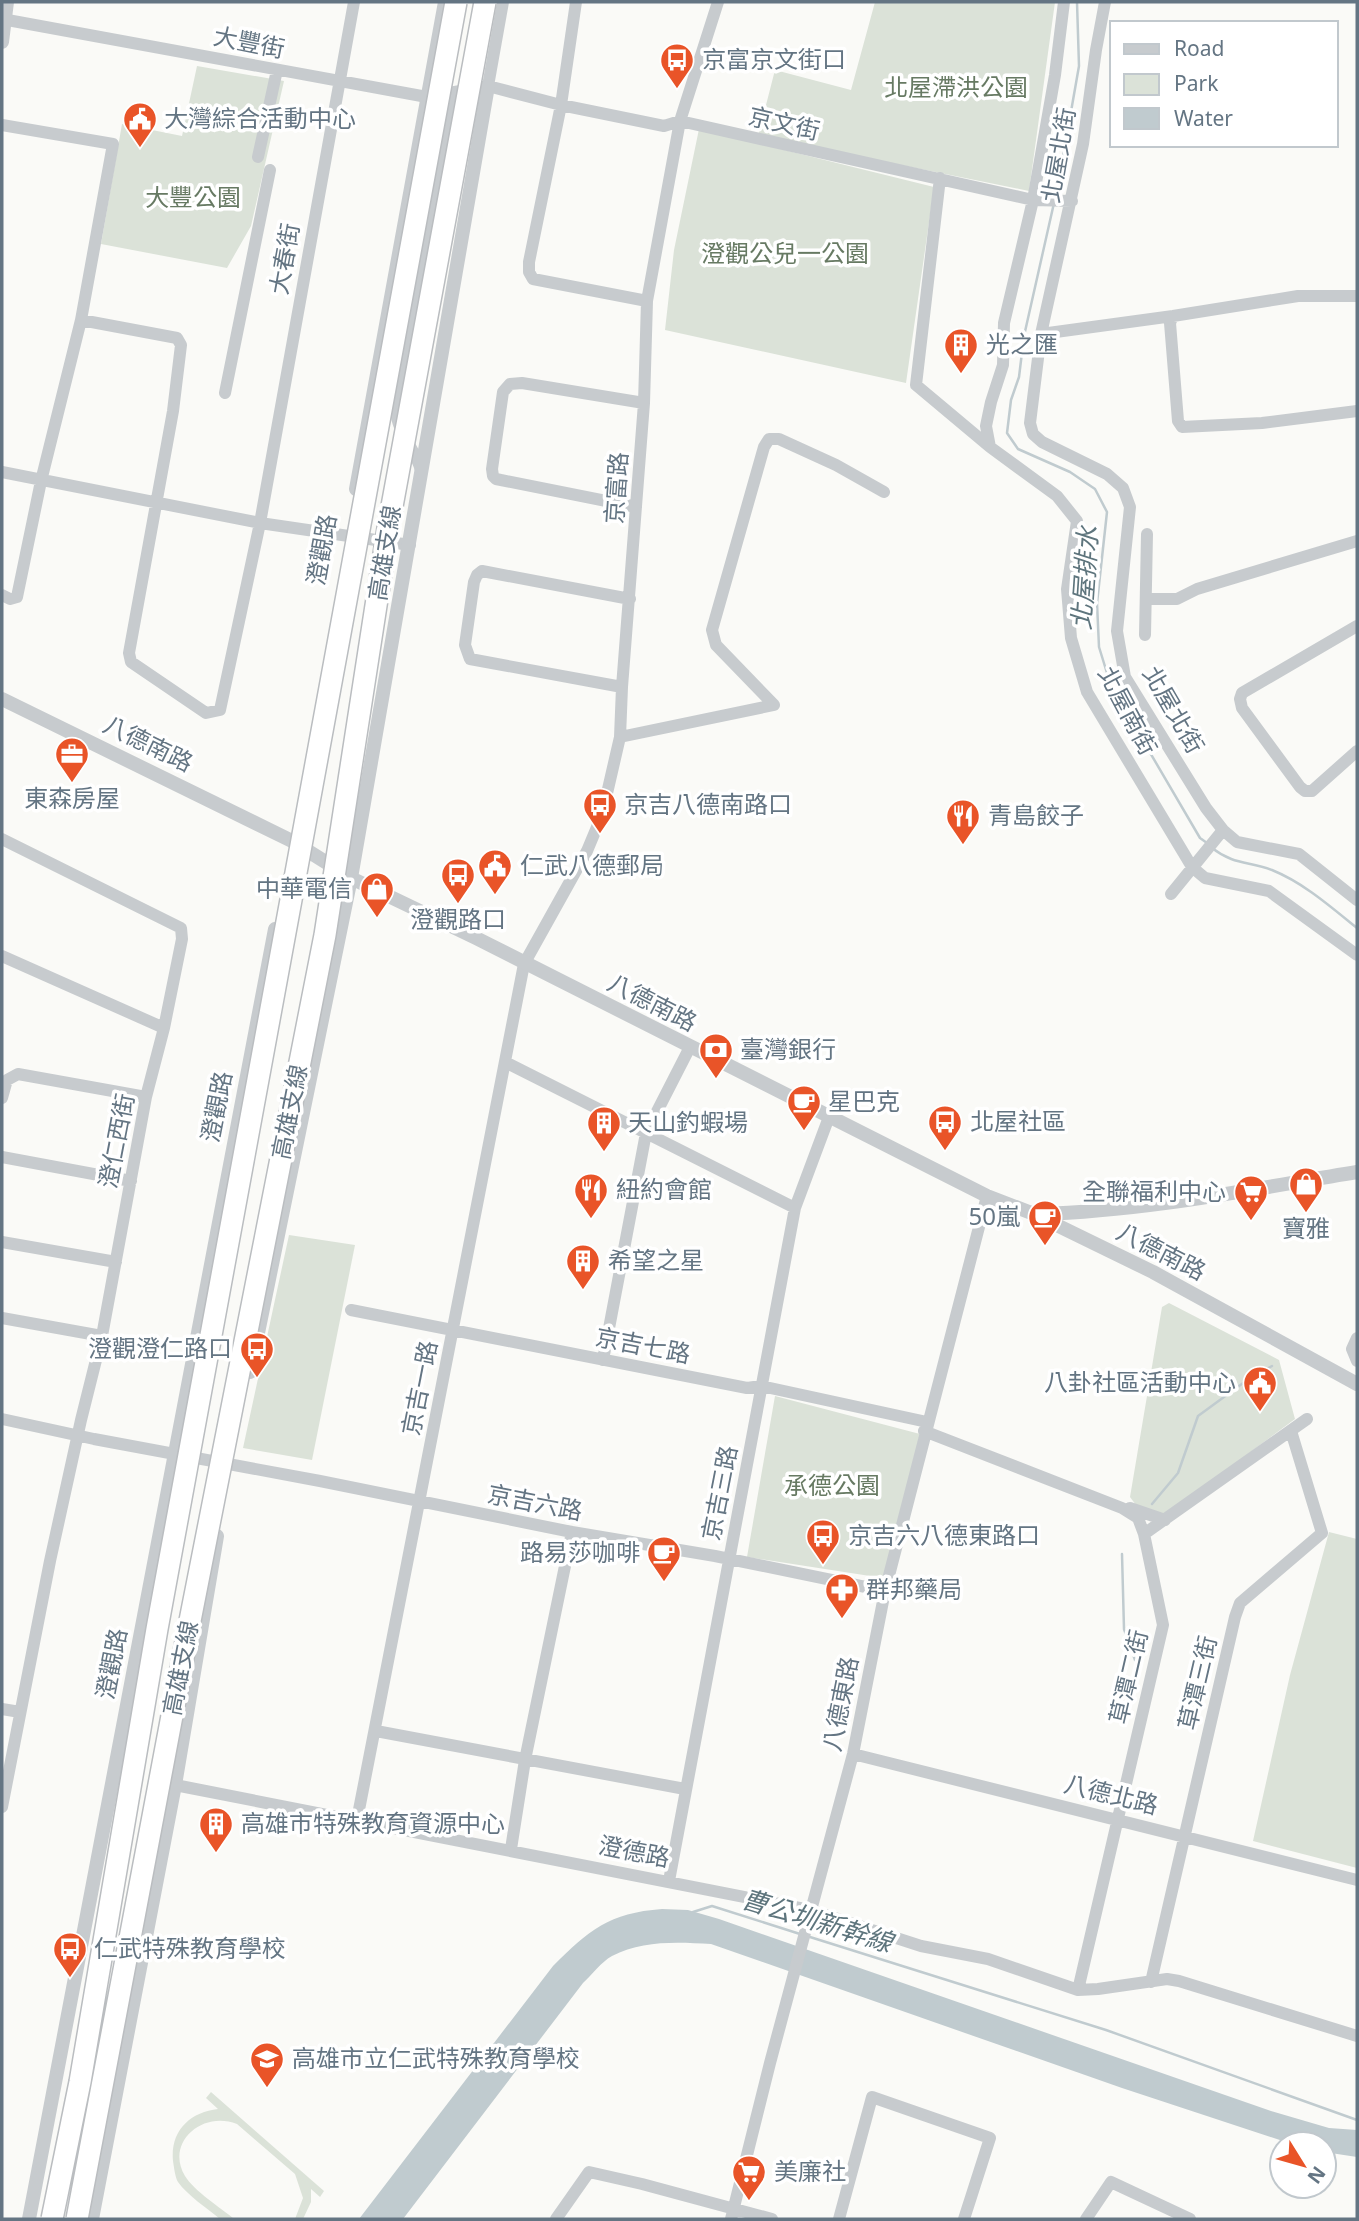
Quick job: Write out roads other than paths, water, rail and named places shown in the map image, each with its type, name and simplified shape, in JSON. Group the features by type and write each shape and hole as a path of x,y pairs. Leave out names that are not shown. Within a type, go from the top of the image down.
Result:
{"highway":[{"name":"高雄支線","path":"52,2219 80,2082 157,1629 456,2"},
{"name":"高雄支線","path":"77,2219 187,1631 325,935 388,528 485,2"}],"street":[{"path":"2,42 3,20 8,2"},
{"name":"大春街","path":"155,503 129,653 131,662 206,713 220,710 260,523 352,2"},
{"name":"澄觀路","path":"29,2219 292,841 444,2"},
{"path":"92,2219 175,1785 230,1465 351,878 503,2"},
{"path":"576,2 561,105 529,272 533,279 648,301"},
{"name":"京富路","path":"524,964 587,851 601,814 620,737 644,404 648,301 680,121 718,2"},
{"path":"990,447 986,426 990,402 1003,365 1004,323 1036,200 1064,2"},
{"name":"北屋北街","path":"1105,2 1083,145 1067,202 1041,334 1030,423 1033,434 1042,442 1107,474 1123,488 1130,507 1117,631 1125,677 1220,833 1237,842 1299,854 1357,900"},
{"name":"大豐街","path":"3,20 427,97 488,86"},
{"path":"258,157 277,70"},
{"name":"京文街","path":"488,86 561,105 664,126 680,121 1036,200 1067,202"},
{"path":"422,474 418,458 397,422 396,410 455,92"},
{"path":"2,125 113,144 81,320 41,481 17,597 10,599 2,594"},
{"path":"225,393 270,170"},
{"name":"北屋南街","path":"940,178 916,385 990,447 1057,496 1077,521 1067,589 1071,638 1087,692 1195,863"},
{"path":"1041,334 1298,296 1357,296"},
{"path":"1173,316 1170,323 1178,421 1182,427 1262,422 1357,411"},
{"path":"81,320 180,340 173,411 155,503"},
{"path":"636,507 496,479 492,468 503,392 510,384 522,383 644,404"},
{"path":"620,737 774,705 716,645 712,630 764,447 769,439 779,439 825,460 884,492"},
{"path":"2,472 260,523 410,545"},
{"path":"1145,635 1147,534"},
{"path":"1146,599 1177,599 1197,589 1357,541"},
{"path":"622,687 470,659 465,645 474,582 482,571 630,599"},
{"path":"1357,626 1242,693 1240,699 1242,708 1305,791 1312,790 1357,751"},
{"name":"八德南路","path":"2,699 292,841 351,878 986,1196 1034,1214 1153,1272 1357,1384"},
{"path":"1171,894 1220,833"},
{"name":"澄仁西街","path":"2,839 181,928 182,939 164,1028 146,1097 102,1336 78,1435 2,1807"},
{"path":"1195,863 1205,878 1269,891 1357,955"},
{"path":"2,956 164,1028"},
{"name":"京吉一路","path":"357,1820 524,964"},
{"path":"603,1360 646,1133 690,1047"},
{"path":"505,1062 795,1208"},
{"path":"2,1098 7,1080 18,1074 146,1097"},
{"name":"京吉三路","path":"669,1881 795,1208 829,1117"},
{"path":"2,1157 131,1181"},
{"path":"1034,1214 1125,1209 1357,1172"},
{"name":"八德東路","path":"732,2214 805,1928 853,1754 885,1591 986,1196"},
{"path":"2,1242 116,1262"},
{"name":"京吉七路","path":"351,1310 747,1388 761,1386 926,1427"},
{"path":"2,1318 102,1336"},
{"path":"1354,1343 1357,1362"},
{"name":"京吉六路","path":"2,1419 885,1591"},
{"path":"1144,1534 1307,1419"},
{"name":"草潭二街","path":"926,1427 1122,1507 1138,1518 1144,1534 1163,1625 1077,1990"},
{"name":"草潭三街","path":"1151,1982 1240,1603 1322,1534 1292,1431"},
{"path":"1122,1507 1136,1509 1165,1520"},
{"path":"510,1849 525,1760 572,1532"},
{"path":"2,1709 20,1712"},
{"path":"376,1731 685,1789"},
{"name":"八德北路","path":"853,1754 1357,1880"},
{"name":"澄德路","path":"175,1785 810,1910 921,1946 988,1959 1077,1990"},
{"path":"1077,1990 1167,1979 1357,2036"},
{"path":"839,2219 872,2098 990,2138 964,2219"},
{"path":"556,2219 589,2172 732,2214 772,2219"},
{"path":"1086,2219 1111,2182 1190,2219"}],"water":[{"path":"688,1910 719,1919 1271,2111 1329,2128 1357,2130 1357,2157 1338,2154 1338,2130 1268,2130 1268,2136 1122,2088 711,1944 660,1943 635,1947 612,1956 583,1983 403,2219 359,2219 553,1966 589,1933 614,1919 644,1911"}],"waterway":[{"name":"北屋排水","path":"1056,197 1079,66 1077,2"},
{"name":"北屋排水","path":"1054,203 1024,336 1019,377 1011,400 1007,433 1018,449 1070,472 1095,489 1107,512 1097,603 1099,647 1111,686 1200,838 1207,843"},
{"name":"北屋排水","path":"1212,848 1234,860 1272,870 1295,882 1357,928"},
{"name":"北屋排水","path":"1152,1504 1178,1473 1198,1416 1250,1378 1272,1366"},
{"name":"北屋排水","path":"1122,1554 1124,1629 1135,1660"},
{"name":"曹公圳新幹線","path":"693,1912 712,1906 800,1934"},
{"name":"曹公圳新幹線","path":"810,1937 1106,2030 1357,2120"}],"place":[{"name":"京富京文街口","path":"677,90"},
{"name":"大灣綜合活動中心","path":"140,149"},
{"name":"光之匯","path":"961,375"},
{"name":"東森房屋","path":"72,784"},
{"name":"京吉八德南路口","path":"600,835"},
{"name":"青島餃子","path":"963,846"},
{"name":"仁武八德郵局","path":"495,896"},
{"name":"澄觀路口","path":"458,905"},
{"name":"中華電信","path":"377,919"},
{"name":"臺灣銀行","path":"716,1080"},
{"name":"星巴克","path":"804,1132"},
{"name":"北屋社區","path":"945,1152"},
{"name":"天山釣蝦場","path":"604,1153"},
{"name":"寶雅","path":"1306,1214"},
{"name":"紐約會館","path":"591,1220"},
{"name":"全聯福利中心","path":"1251,1222"},
{"name":"50嵐","path":"1045,1247"},
{"name":"希望之星","path":"583,1291"},
{"name":"澄觀澄仁路口","path":"257,1379"},
{"name":"八卦社區活動中心","path":"1260,1413"},
{"name":"京吉六八德東路口","path":"823,1566"},
{"name":"路易莎咖啡","path":"664,1583"},
{"name":"群邦藥局","path":"842,1620"},
{"name":"高雄市特殊教育資源中心","path":"216,1854"},
{"name":"仁武特殊教育學校","path":"70,1979"},
{"name":"高雄市立仁武特殊教育學校","path":"267,2089"},
{"name":"美廉社","path":"749,2202"}],"park label":[{"name":"北屋滯洪公園","path":"956,88"},
{"name":"大豐公園","path":"193,198"},
{"name":"澄觀公兒一公園","path":"785,254"},
{"name":"承德公園","path":"832,1486"}]}
